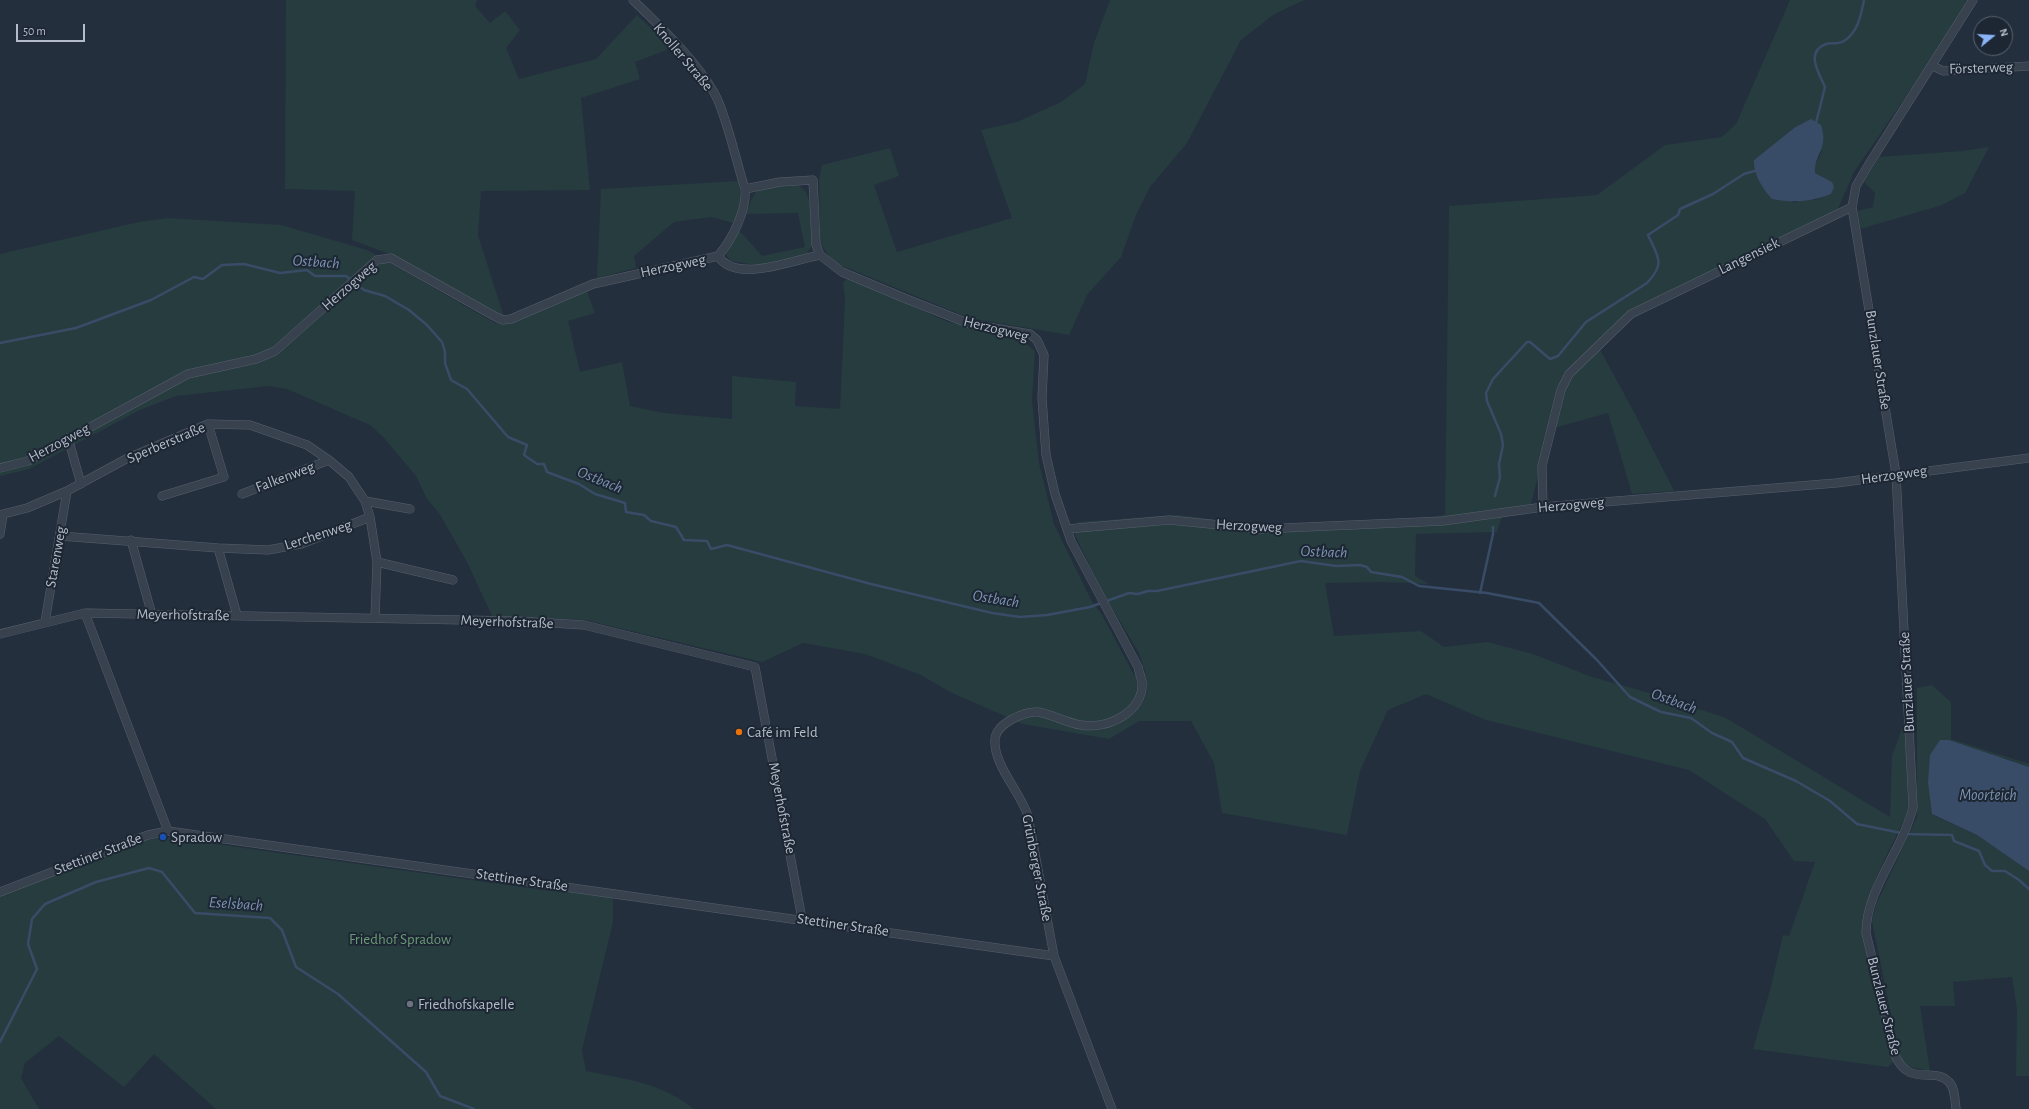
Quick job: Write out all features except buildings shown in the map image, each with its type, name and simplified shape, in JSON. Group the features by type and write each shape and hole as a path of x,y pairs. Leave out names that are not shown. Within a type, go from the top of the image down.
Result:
{"street":[{"name":"Knoller Straße","path":"633,0 680,48 710,86 719,103 745,188 746,200 742,214 723,250 718,256"},
{"path":"1852,207 1856,186 1933,66 1973,0"},
{"name":"Försterweg","path":"1933,66 1943,71 2029,66"},
{"path":"745,188 780,182 813,180 816,245 820,255"},
{"name":"Bunzlauer Straße","path":"1852,207 1896,474 1913,807 1907,827 1870,904 1866,921 1866,932 1895,1055 1900,1066 1908,1072 1942,1078 1950,1082 1954,1092 1956,1109"},
{"name":"Langensiek","path":"1542,506 1542,466 1561,390 1569,374 1631,314 1852,207"},
{"name":"Herzogweg","path":"0,468 28,461 188,374 256,360 275,351 377,260 391,258 503,320 511,319 593,284 718,256 728,266 757,270 820,255 842,272 970,324 1030,334 1037,340 1044,355 1042,398 1046,455 1055,494 1067,529 1169,520 1261,529 1427,522 1542,506 1836,483 1896,474 2029,458"},
{"path":"162,496 224,477 208,424"},
{"name":"Sperberstraße","path":"1,515 27,508 67,491 126,459 208,424 250,425 308,445 349,477 365,501 370,517 377,562 375,618"},
{"path":"68,438 81,484"},
{"name":"Falkenweg","path":"242,494 329,460"},
{"name":"Starenweg","path":"45,622 67,491"},
{"path":"365,501 410,509"},
{"path":"0,534 1,515"},
{"name":"Lerchenweg","path":"60,536 131,540 218,548 268,550 301,544 370,517"},
{"name":"Grünberger Straße","path":"1067,529 1071,541 1138,667 1142,683 1137,700 1129,712 1103,726 1081,726 1037,712 1020,714 1004,724 995,737 995,750 999,761 1024,802 1028,816 1054,956 1112,1109"},
{"path":"131,540 152,615"},
{"path":"218,548 237,615"},
{"path":"377,562 453,580"},
{"path":"85,613 168,831"},
{"name":"Meyerhofstraße","path":"0,634 85,613 518,621 584,625 755,668 802,919"},
{"name":"Stettiner Straße","path":"0,892 148,835 168,831 802,919 1054,956"}],"green space":[{"path":"286,0 477,0 475,6 490,23 505,11 520,30 506,48 519,79 596,59 637,15 672,48 635,62 640,79 581,98 590,190 481,191 478,235 504,317 392,255 352,240 355,191 285,189"},
{"path":"1110,0 1304,0 1273,15 1241,40 1187,143 1150,187 1136,215 1121,257 1087,295 1069,335 969,318 833,262 820,243 819,179 822,165 890,148 899,176 874,185 897,252 1012,218 981,130 1017,122 1061,102 1085,84 1094,43"},
{"path":"1790,0 1968,0 1929,63 1854,172 1837,211 1634,308 1596,342 1674,491 1632,494 1608,413 1550,429 1530,508 1502,516 1497,532 1416,534 1415,576 1429,584 1384,582 1325,583 1334,636 1421,631 1444,647 1487,642 1533,654 1592,677 1653,694 1726,718 1890,817 1892,756 1906,717 1908,807 1905,818 1884,860 1872,890 1867,905 1864,934 1894,1061 1888,1067 1753,1049 1770,990 1783,935 1789,936 1815,862 1794,861 1765,819 1689,770 1486,720 1426,694 1388,710 1360,771 1347,835 1222,813 1214,763 1191,721 1139,721 1109,739 1023,724 952,693 921,675 865,654 803,643 762,662 585,620 492,616 467,562 439,513 427,499 416,476 384,438 370,425 287,389 269,386 176,396 140,410 29,469 0,476 0,254 139,222 168,218 281,225 367,250 495,323 508,324 587,291 595,313 568,321 580,372 622,362 630,406 664,413 732,419 732,376 796,382 795,406 840,409 845,300 843,282 849,278 948,322 1017,336 1035,351 1032,401 1039,463 1054,524 1091,600 1102,615 1134,675 1145,672 1139,653 1103,593 1075,535 1078,522 1178,515 1261,526 1414,519 1445,515 1449,206 1597,195 1665,145 1722,137 1736,124","holes":["1794,128 1822,151 1815,165 1815,173 1826,179 1831,194 1816,200 1806,199 1794,203 1754,160"]},
{"path":"1989,147 1965,193 1942,205 1860,229 1858,211 1873,207 1875,193 1864,182 1879,157 1962,151"},
{"path":"738,181 740,203 738,213 733,223 711,217 674,222 634,256 636,268 597,278 601,189"},
{"path":"780,185 799,185 806,192 810,202 812,246 806,255 762,266 731,261 726,255 738,229 762,256 805,247 798,213 746,214 756,192 764,188"},
{"path":"1932,685 1951,702 1951,739 2029,764 2029,767 2004,758 1933,815 1977,835 2029,871 2029,1076 2016,1076 2017,1010 2012,977 1953,982 1955,1006 1920,1006 1930,1071 1906,1066 1899,1054 1872,921 1876,905 1917,817 1917,688"},
{"name":"Friedhof Spradow","path":"166,837 550,891 551,884 613,891 613,922 582,1050 586,1071 656,1087 669,1093 694,1109 216,1109 154,1054 124,1087 59,1036 25,1063 21,1078 39,1109 0,1109 0,894 141,841"}],"water":[{"path":"1811,119 1821,125 1823,133 1822,146 1815,166 1815,173 1832,182 1834,187 1831,194 1816,199 1802,201 1772,199 1759,181 1755,171 1754,160 1794,128"},
{"name":"Moorteich","path":"1940,740 1949,740 2029,767 2029,871 1977,835 1932,814 1928,782 1930,755"}],"waterway":[{"path":"1816,123 1825,87 1815,64 1816,52 1819,48 1826,44 1840,43 1844,41 1853,33 1858,23 1864,0"},
{"path":"1495,496 1500,477 1499,464 1503,445 1501,434 1487,401 1486,393 1493,379 1527,342 1530,342 1550,359 1558,356 1586,322 1647,283 1653,276 1657,270 1658,260 1648,235 1678,215 1680,209 1713,194 1744,174 1758,170"},
{"name":"Ostbach","path":"0,343 76,328 151,300 194,277 203,279 222,265 244,264 280,273 307,270 315,276 346,276 364,290 385,296 409,310 427,325 442,342 445,352 445,363 451,380 467,389 508,437 527,445 524,455 537,464 544,464 547,472 579,484 595,494 625,503 626,512 644,515 651,521 676,527 684,540 707,541 711,549 727,545 871,584 992,613 1020,617 1047,615 1090,607 1129,593 1138,594 1148,591 1157,591 1301,561 1336,566 1360,565 1367,567 1371,572 1402,577 1419,586 1487,593 1539,603 1597,660 1630,697 1661,712 1691,718 1712,733 1732,742 1743,758 1796,781 1830,801 1857,824 1906,834 1952,835 1954,841 1979,851 1985,865 1992,871 2005,871 2029,889"},
{"path":"1480,593 1493,534 1493,527"},
{"name":"Eselsbach","path":"0,1042 37,969 28,944 32,919 45,904 96,882 149,868 162,872 195,913 270,918 282,930 296,967 338,994 426,1072 440,1096 474,1109"}],"place":[{"name":"Café im Feld","path":"739,732"},
{"name":"Spradow","path":"163,837"},
{"name":"Friedhofskapelle","path":"410,1004"}]}
